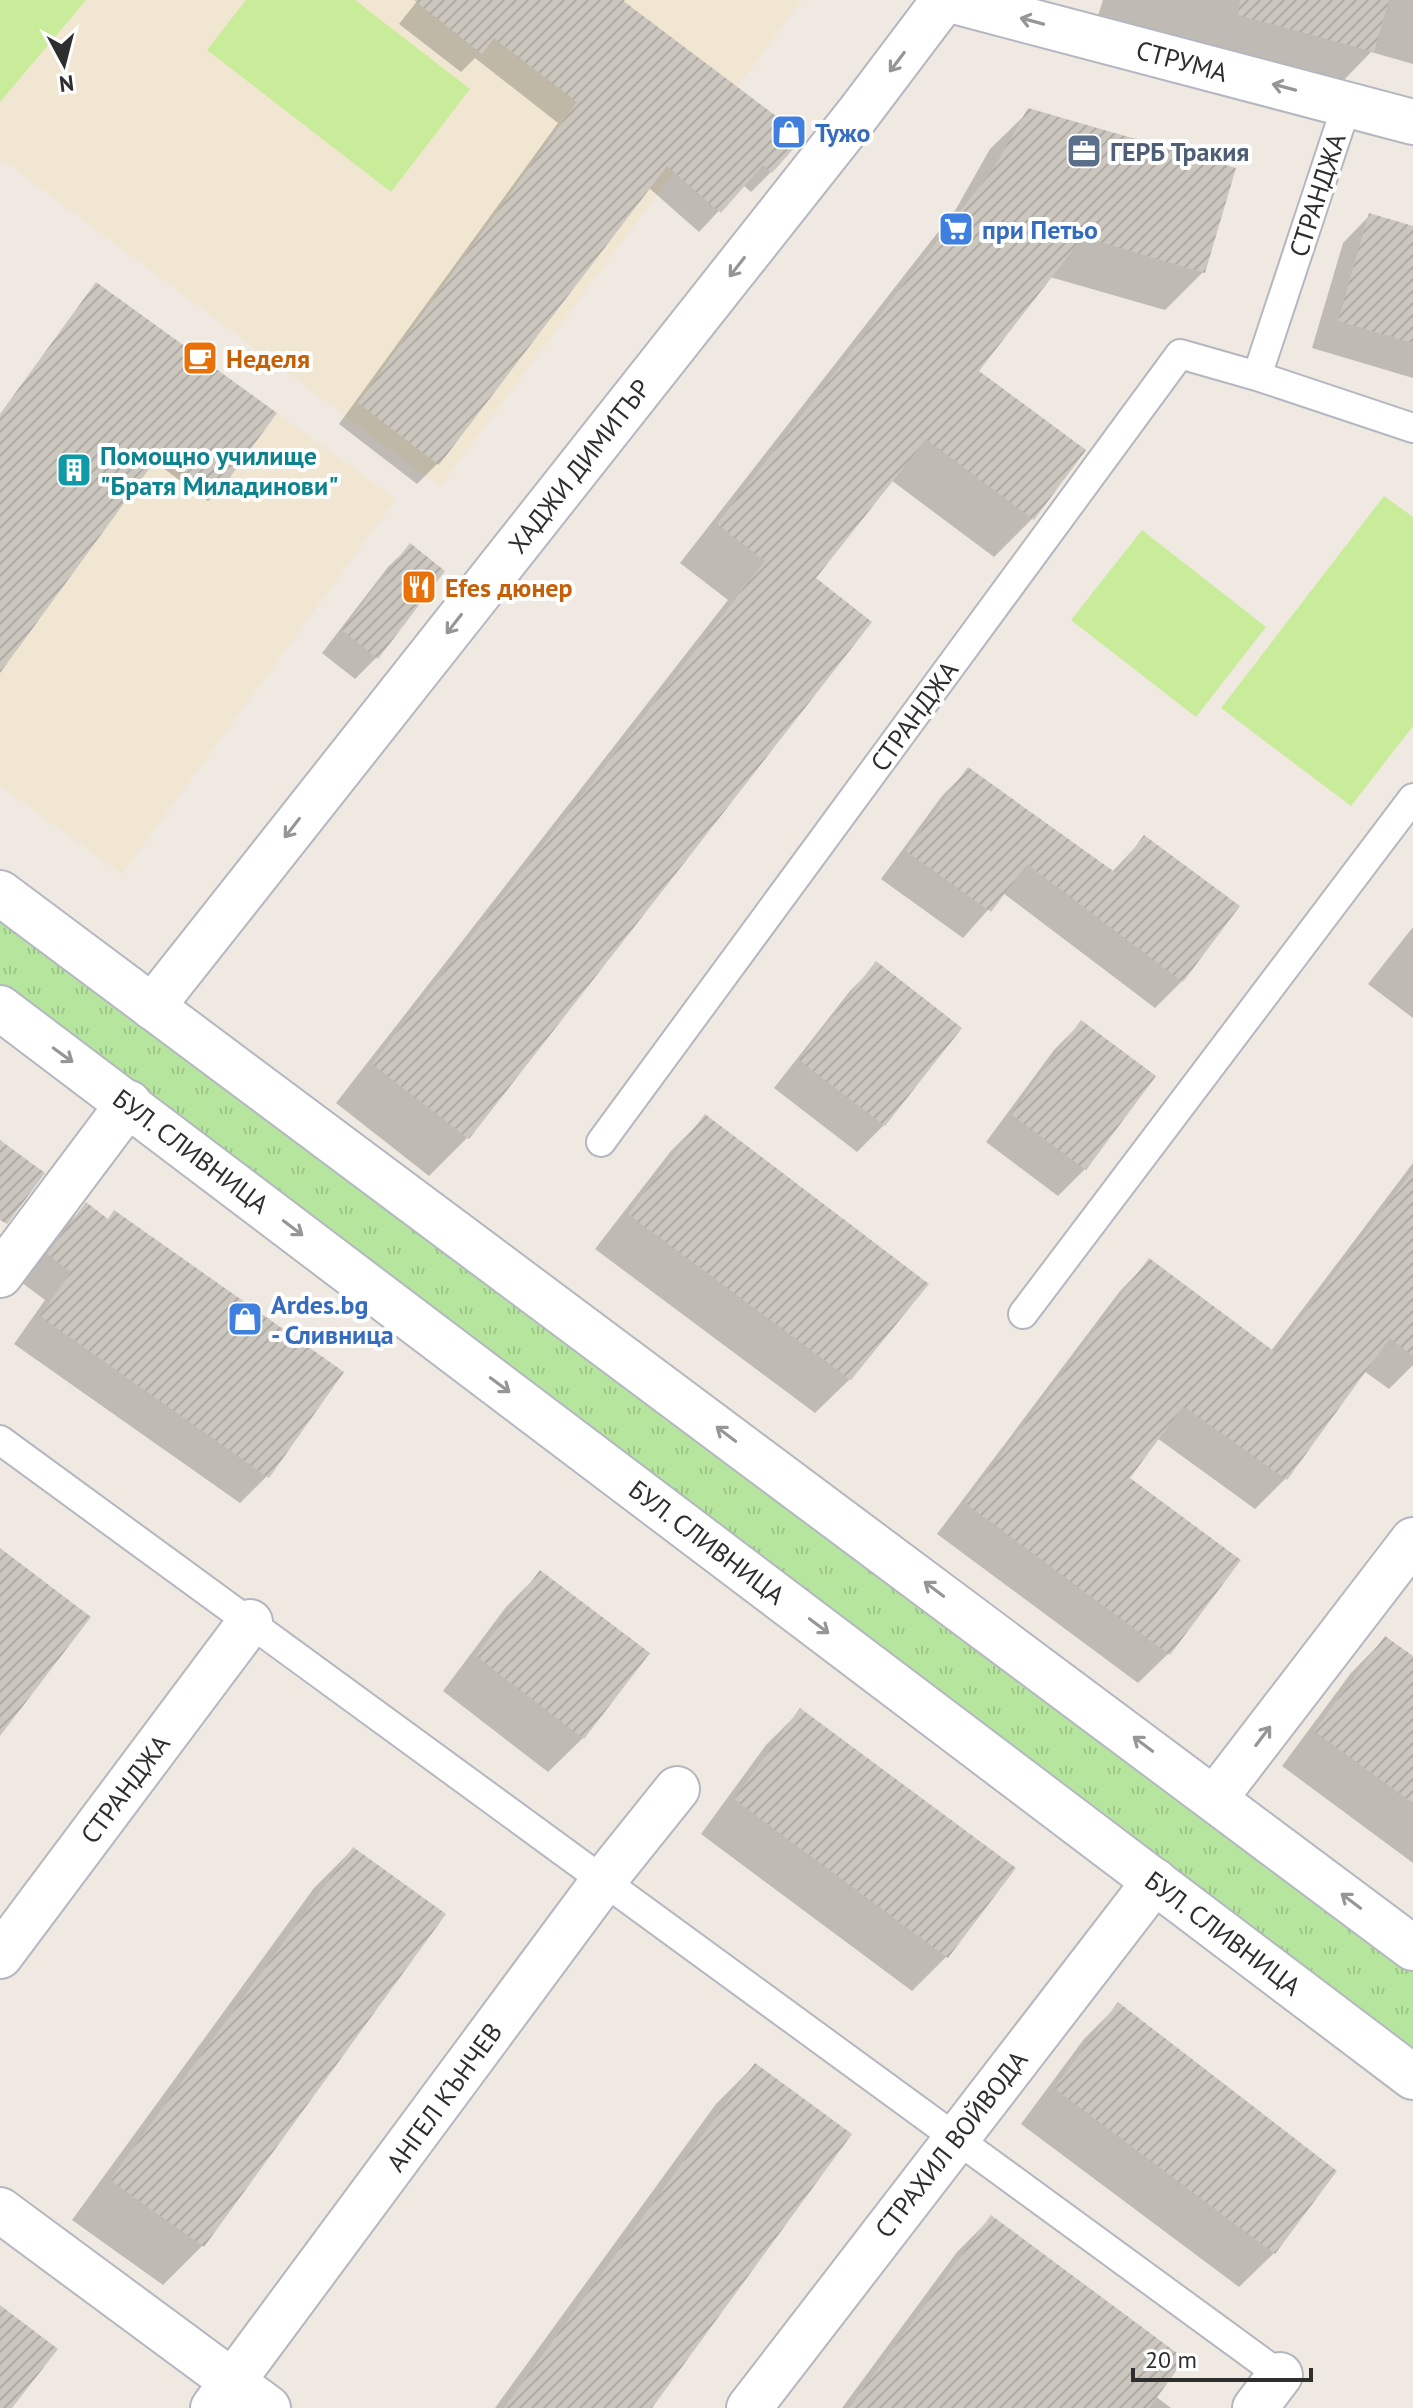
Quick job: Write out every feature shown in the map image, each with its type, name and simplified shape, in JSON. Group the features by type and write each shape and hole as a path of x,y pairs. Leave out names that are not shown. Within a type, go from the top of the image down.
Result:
{"street":[{"name":"СТРУМА","path":"947,0 1413,122"},
{"name":"ХАДЖИ ДИМИТЪР","path":"152,1007 947,0"},
{"path":"0,893 1413,1948"},
{"name":"БУЛ. СЛИВНИЦА","path":"0,1008 1413,2077"},
{"path":"0,1275 129,1103"},
{"path":"1215,1798 1413,1540"},
{"name":"СТРАНДЖА","path":"0,1956 250,1622"},
{"name":"АНГЕЛ КЪНЧЕВ","path":"223,2395 604,1880 677,1789"},
{"name":"СТРАХИЛ ВОЙВОДА","path":"749,2408 1155,1881"},
{"path":"0,2210 223,2395 268,2408"}],"lane":[{"name":"СТРАНДЖА","path":"1257,376 1347,104"},
{"name":"СТРАНДЖА","path":"601,1142 1180,354 1413,428"},
{"path":"1023,1314 1413,798"},
{"path":"0,1440 956,2137 1267,2391"}],"shaded area":[{"path":"0,0 802,0 440,487 0,158"},
{"path":"277,413 396,499 122,874 0,786 0,673 160,454 217,495"}],"green space":[{"path":"0,0 86,0 0,102"},
{"path":"246,0 355,0 470,89 391,192 207,50"},
{"path":"1384,496 1413,517 1413,726 1351,806 1221,708"},
{"path":"1142,530 1266,627 1196,717 1071,620"},
{"path":"0,894 1413,1955 1413,2077 0,1009"}],"building":[{"path":"414,0 622,0 804,137 772,173 763,165 721,213 667,166 439,465 358,403 577,102 494,38 482,54"},
{"path":"1240,0 1389,0 1374,52 1238,15"},
{"path":"1028,108 1236,168 1205,273 1083,237 979,371 1086,450 1034,520 926,439 816,578 872,622 469,1139 372,1064 765,561 717,524 994,168"},
{"path":"1369,213 1413,226 1413,343 1338,321"},
{"name":"Помощно училище \"Братя Миладинови\"","path":"96,282 277,413 217,495 160,454 0,673 0,414"},
{"path":"410,543 445,571 378,659 342,630"},
{"path":"968,767 1116,873 1144,835 1240,906 1183,982 1027,864 991,912 906,851"},
{"path":"876,961 962,1028 885,1126 799,1060"},
{"path":"1081,1020 1156,1076 1086,1170 1011,1114"},
{"path":"705,1114 929,1284 851,1380 628,1214"},
{"path":"0,1140 45,1173 7,1224 0,1220"},
{"path":"1413,1170 1413,1356 1390,1338 1287,1480 1183,1406 1130,1478 1241,1560 1170,1655 965,1503 1149,1258 1275,1352"},
{"path":"86,1202 108,1219 114,1210 344,1372 269,1478 40,1316 71,1272 47,1254"},
{"path":"0,1548 91,1617 0,1736"},
{"path":"540,1570 650,1653 584,1739 476,1656"},
{"path":"1385,1636 1413,1656 1413,1803 1314,1731"},
{"path":"800,1708 1016,1868 948,1958 734,1799"},
{"path":"353,1847 446,1914 204,2247 110,2180"},
{"path":"1118,2002 1337,2171 1275,2254 1054,2088"},
{"path":"755,2063 852,2134 652,2408 504,2408"},
{"path":"991,2215 1185,2359 1149,2408 849,2408"},
{"path":"0,2305 58,2349 12,2408 0,2408"}],"place":[{"name":"Тужо","path":"789,132"},
{"name":"ГЕРБ Тракия","path":"1084,151"},
{"name":"при Петьо","path":"956,229"},
{"name":"Неделя","path":"200,358"},
{"name":"Помощно училище \"Братя Миладинови\"","path":"74,470"},
{"name":"Efes дюнер","path":"419,587"},
{"name":"Ardes.bg - Сливница","path":"245,1319"}]}
